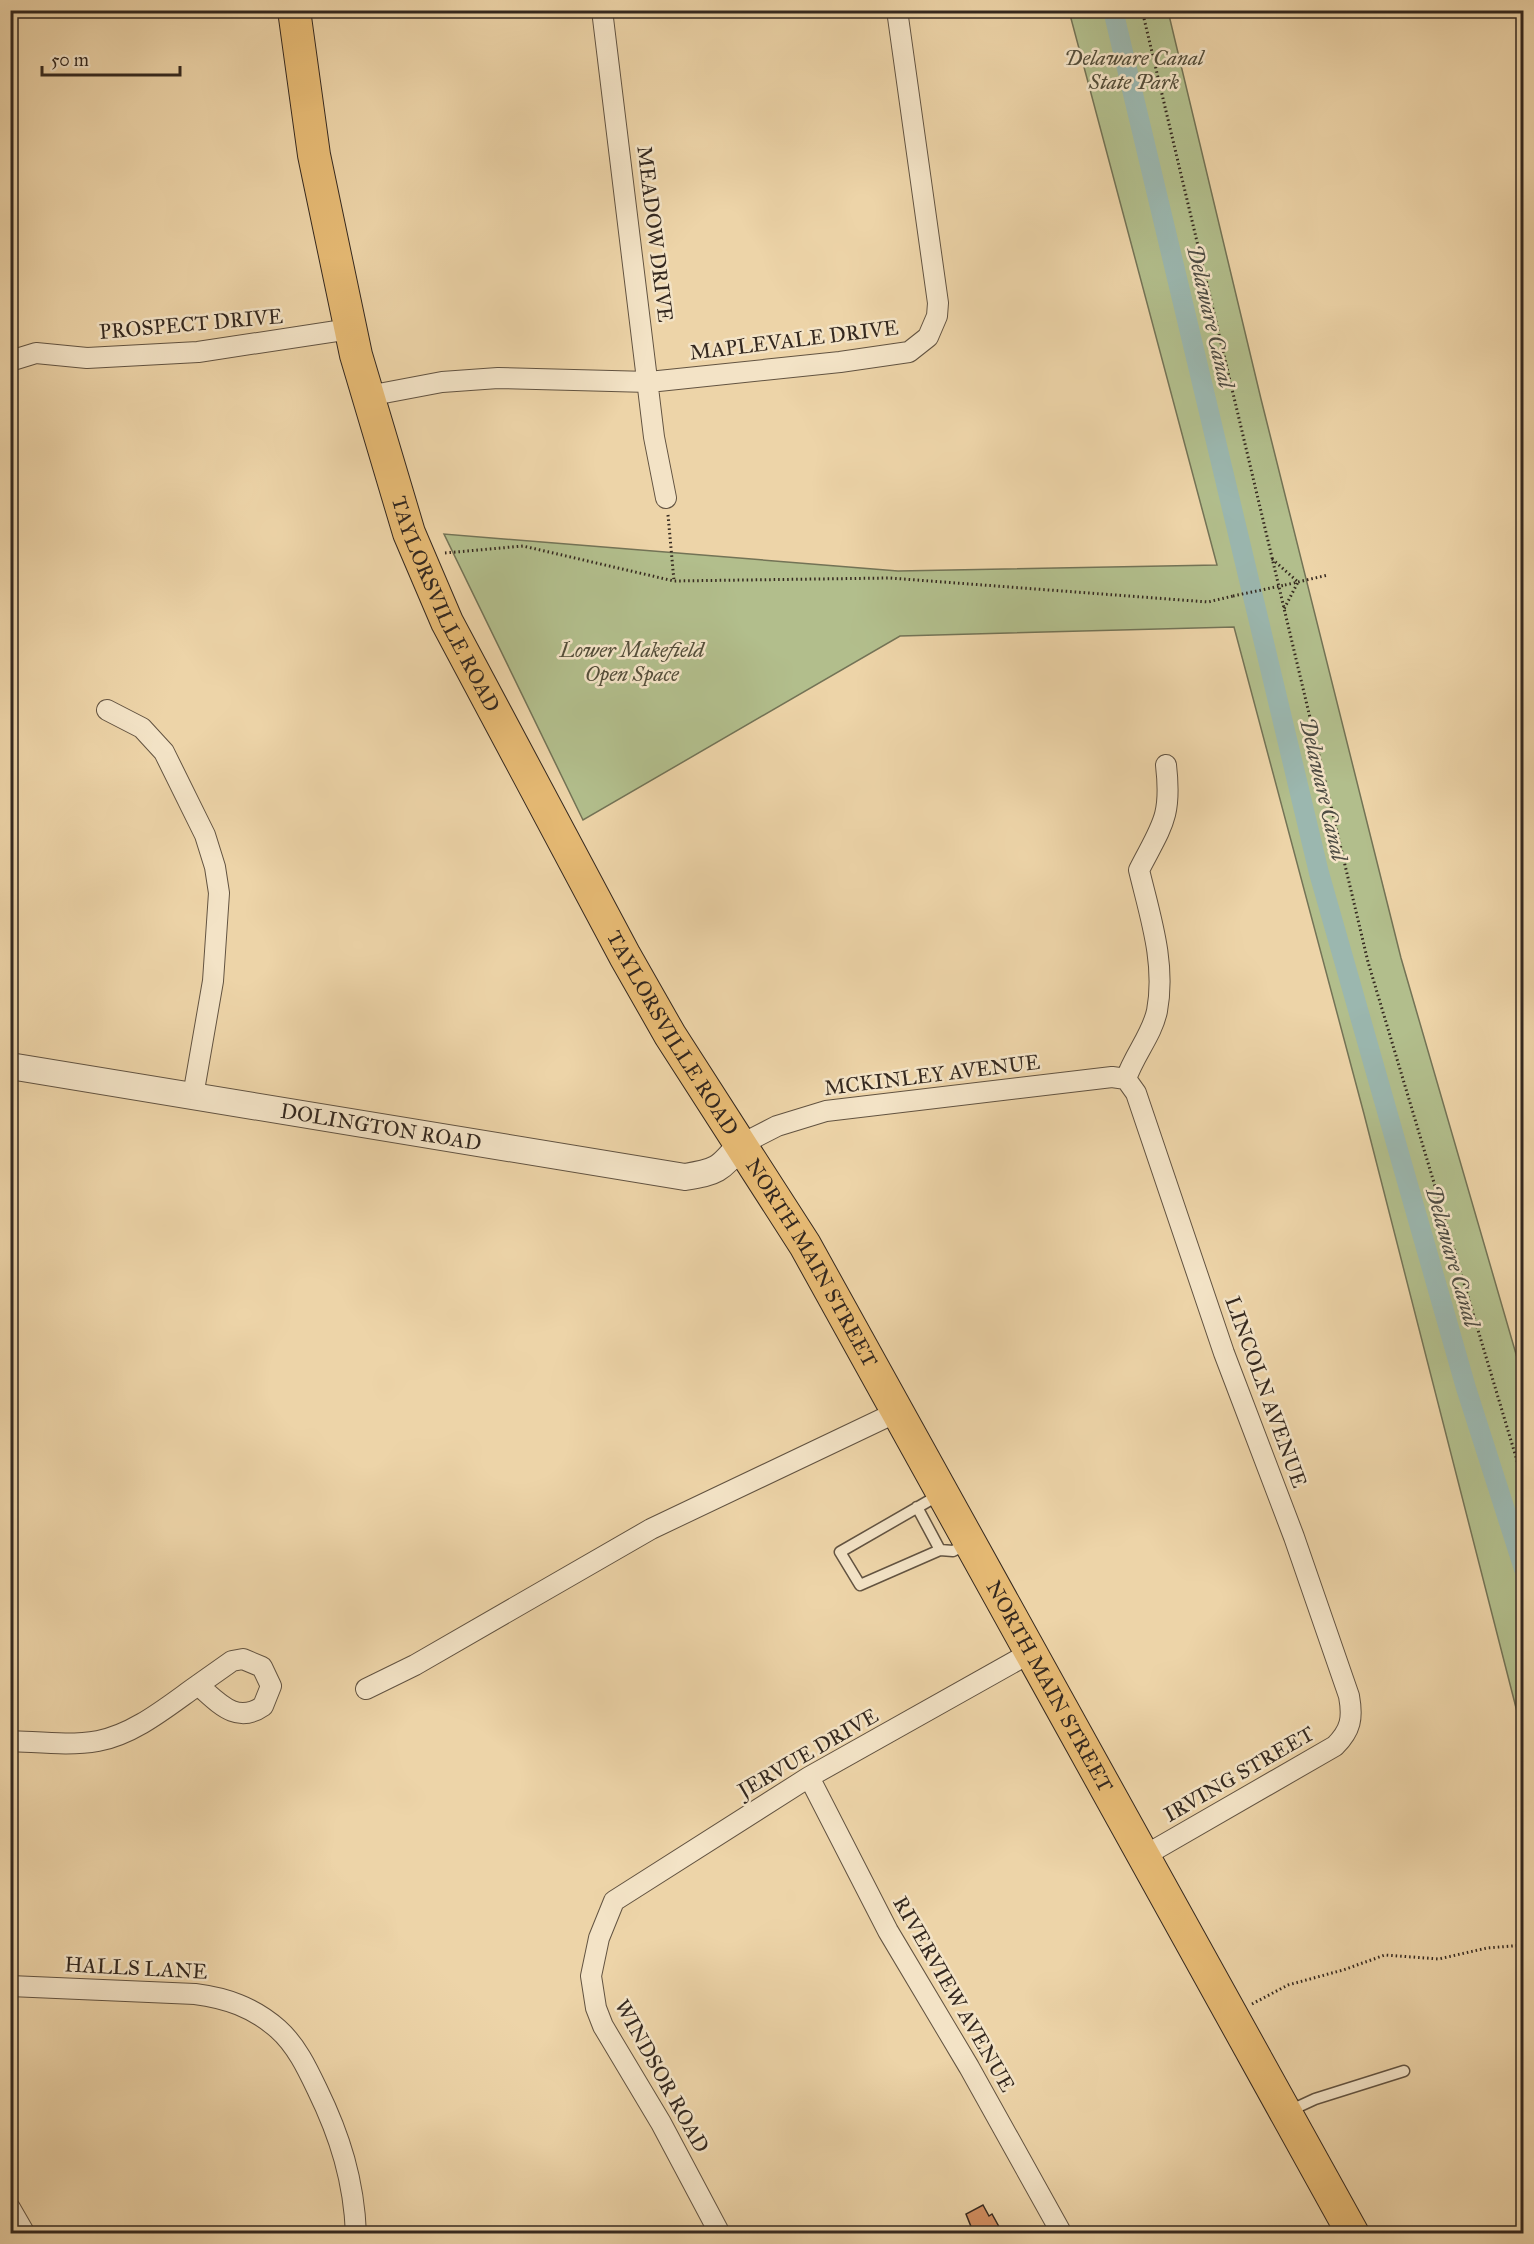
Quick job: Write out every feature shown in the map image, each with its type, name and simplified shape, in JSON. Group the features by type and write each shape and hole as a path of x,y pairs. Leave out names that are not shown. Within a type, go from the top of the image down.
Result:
{"main road":[{"name":"TAYLORSVILLE ROAD","path":"294,10 314,154 350,329 398,500 418,556 447,621 592,897 670,1035 740,1145"},
{"name":"NORTH MAIN STREET","path":"740,1145 805,1245 897,1412 929,1500 955,1547 1030,1653 1353,2234"}],"street":[{"name":"MEADOW DRIVE","path":"602,10 654,437 666,498"},
{"name":"MAPLEVALE DRIVE","path":"368,396 442,382 498,378 649,382 840,362 909,352 928,337 937,316 938,303 897,10"},
{"name":"PROSPECT DRIVE","path":"10,362 36,353 87,358 160,356 350,329"},
{"path":"107,710 142,728 164,752 206,835 215,867 219,892 213,981 192,1096"},
{"path":"1128,1074 1149,1033 1156,1012 1158,951 1139,870 1167,816 1169,796 1166,765"},
{"name":"DOLINGTON ROAD","path":"10,1066 685,1177 708,1173 723,1166 740,1145"},
{"name":"MCKINLEY AVENUE","path":"740,1145 777,1126 826,1111 1128,1074"},
{"name":"LINCOLN AVENUE","path":"1128,1074 1224,1353 1294,1537 1349,1696 1351,1726"},
{"path":"366,1689 415,1665 651,1529 897,1412"},
{"name":"JERVUE DRIVE","path":"614,1901 809,1777 1030,1653"},
{"path":"10,1741 72,1743 114,1737 129,1731 198,1684"},
{"name":"IRVING STREET","path":"1144,1856 1335,1746 1347,1735 1351,1726"},
{"name":"RIVERVIEW AVENUE","path":"809,1777 888,1931 930,1999 1062,2234"},
{"name":"WINDSOR ROAD","path":"614,1901 599,1938 591,1976 596,2008 603,2026 661,2123 720,2234"},
{"name":"HALLS LANE","path":"10,1986 195,1994 222,1998 261,2016 279,2030 293,2046 307,2068 338,2132 352,2188 356,2234"},
{"path":"10,2208 25,2234"}],"lane":[{"path":"929,1500 840,1552 860,1586 955,1547"},
{"path":"1286,2113 1316,2099 1404,2071"}],"path":[{"path":"1142,10 1270,558 1368,962 1524,1484"},
{"path":"666,498 675,581"},
{"path":"418,556 523,546 675,581 890,578 1208,602 1328,575"},
{"path":"1270,558 1298,582"},
{"path":"1283,611 1298,582"},
{"path":"1232,2015 1288,1985 1385,1955 1439,1959 1487,1948 1524,1946"}],"green space":[{"path":"1069,11 1168,11 1261,399 1401,958 1523,1378 1523,1735 1364,1114 1234,627 900,636 583,820 444,534 898,571 1217,565"}],"building":[{"path":"983,2205 989,2216 992,2214 1003,2234 974,2234 966,2214"}],"waterway":[{"name":"Delaware Canal","path":"1113,10 1319,873 1466,1388 1524,1569"}],"park label":[{"name":"Delaware Canal State Park","path":"1134,70"},
{"name":"Lower Makefield Open Space","path":"632,662"}]}
